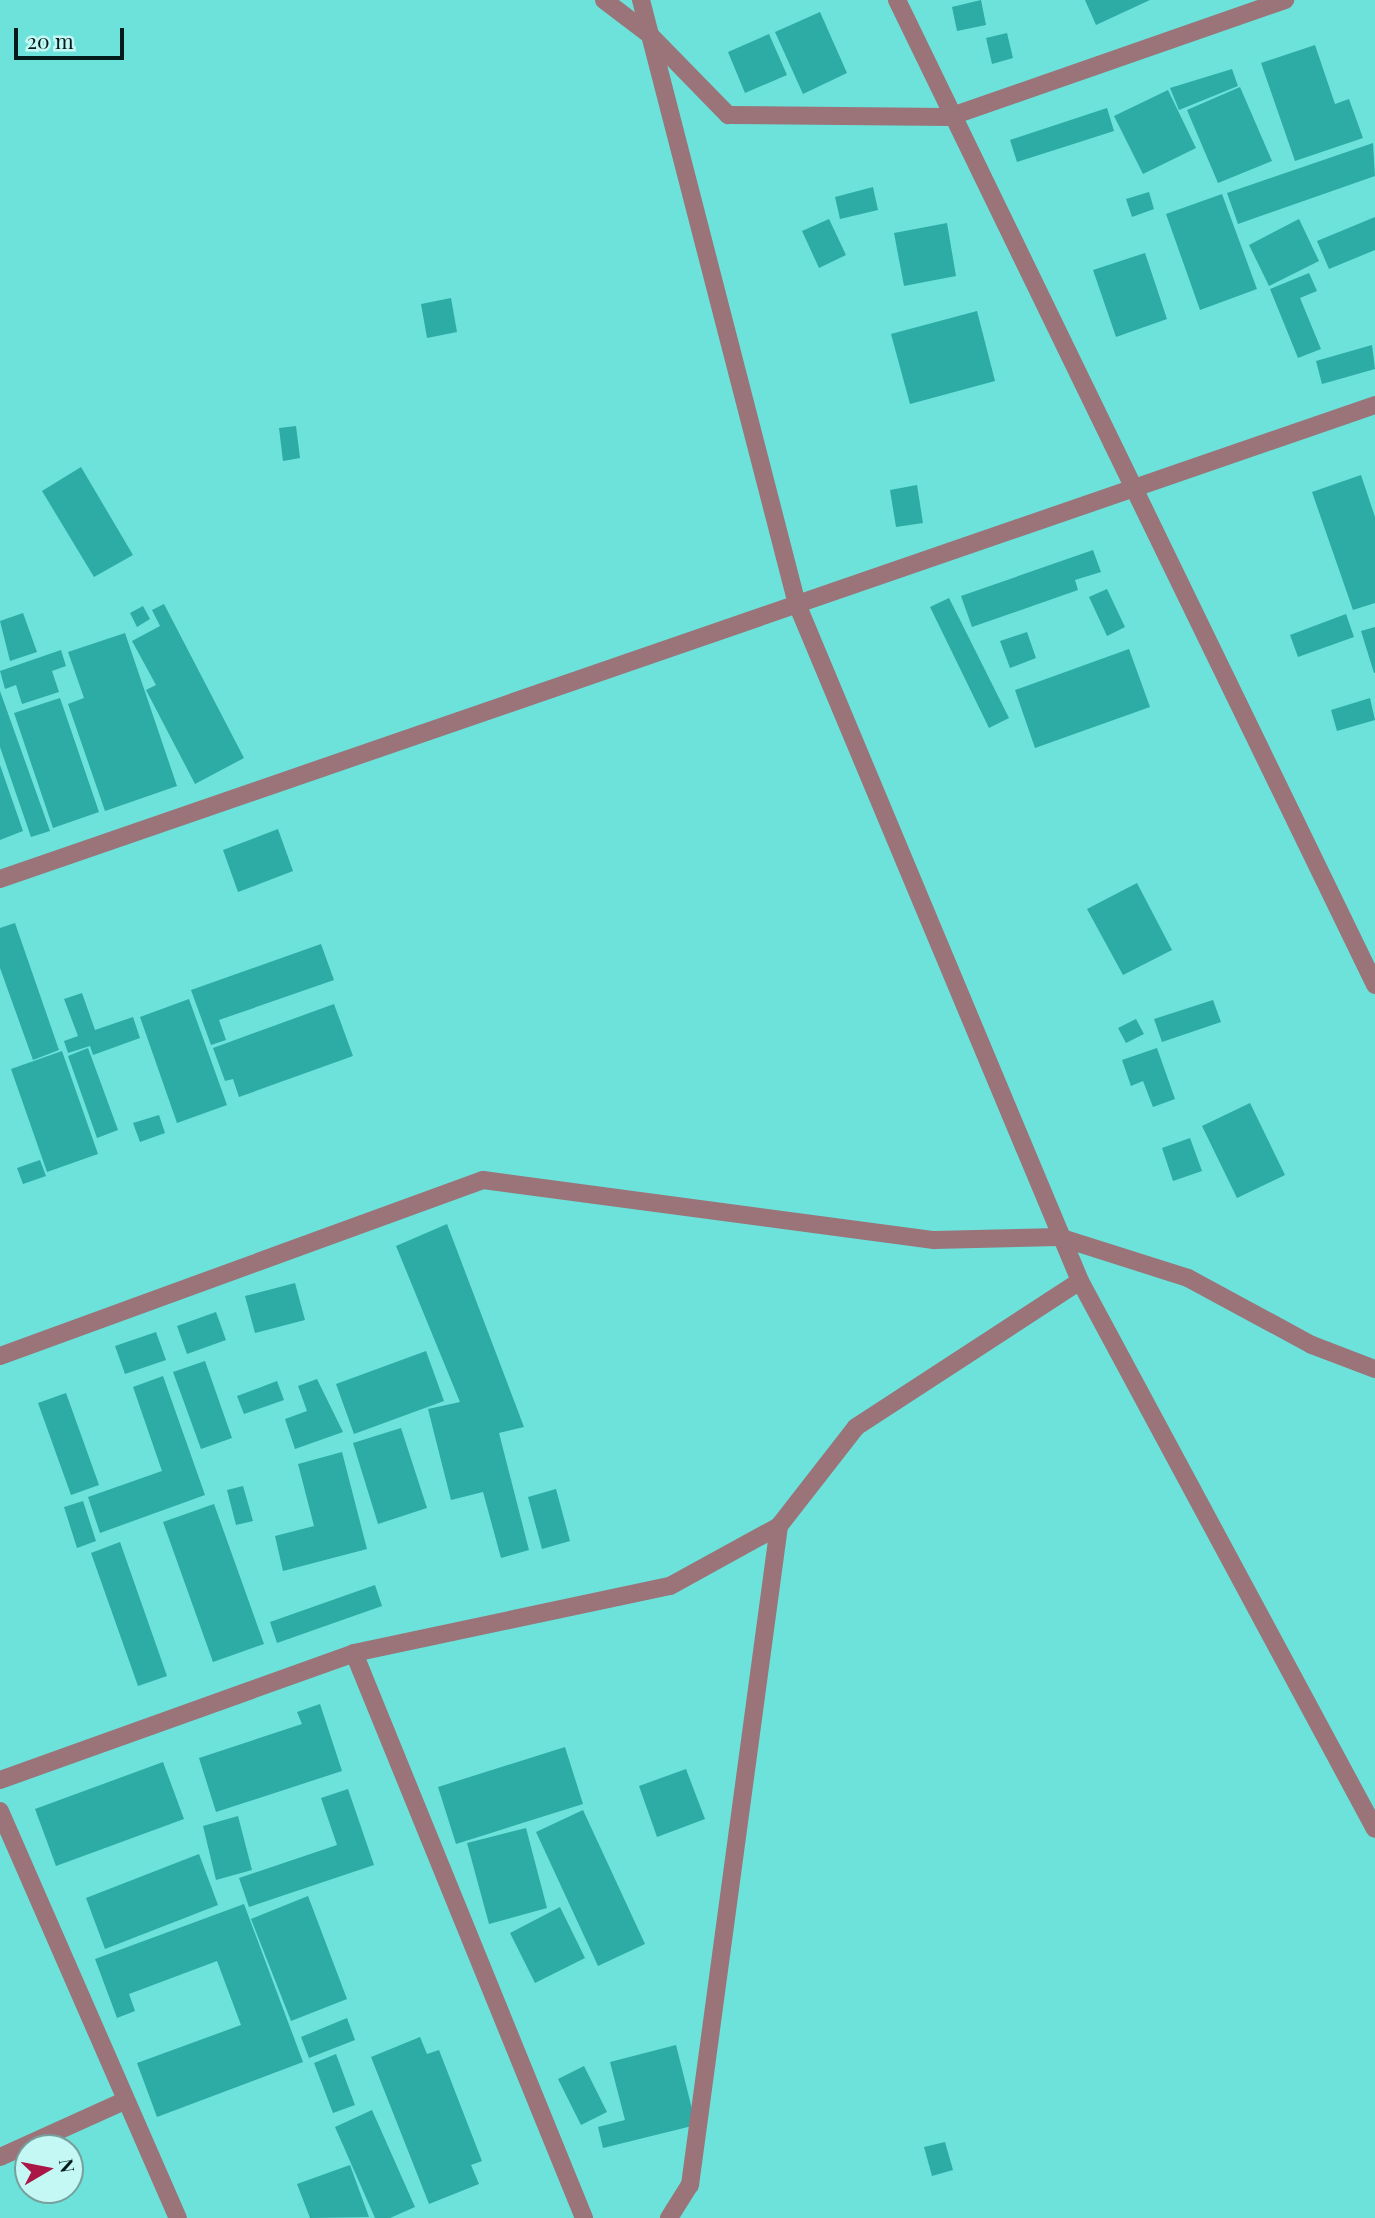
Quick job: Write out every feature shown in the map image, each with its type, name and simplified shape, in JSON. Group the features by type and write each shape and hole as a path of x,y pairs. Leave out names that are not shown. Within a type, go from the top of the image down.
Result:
{"street":[{"path":"604,0 650,35 728,116 949,117 1285,0"},
{"path":"641,0 797,604 1059,1237 1080,1281 1375,1829"},
{"path":"897,0 949,117 1375,985"},
{"path":"0,880 797,604 1134,491 1375,405"},
{"path":"0,1356 483,1180 934,1240 1059,1237 1188,1278 1312,1345 1375,1368"},
{"path":"0,1780 354,1653 670,1586 779,1526 856,1427 1080,1281"},
{"path":"669,2218 690,2185 779,1526"},
{"path":"354,1653 584,2218"},
{"path":"0,1811 6,1843 178,2218"},
{"path":"0,2157 126,2100"}],"building":[{"path":"981,0 986,25 957,31 952,7"},
{"path":"1085,0 1150,0 1096,25"},
{"path":"820,12 847,73 803,94 775,32"},
{"path":"1007,33 1013,58 992,64 986,38"},
{"path":"769,34 787,75 745,93 728,52"},
{"path":"1315,45 1335,104 1349,99 1363,138 1295,161 1261,63"},
{"path":"1232,69 1238,86 1179,110 1170,88"},
{"path":"1240,87 1272,161 1218,183 1187,110"},
{"path":"1168,90 1196,148 1143,174 1114,116"},
{"path":"1107,108 1114,131 1017,162 1010,140"},
{"path":"1373,143 1375,176 1238,224 1227,193"},
{"path":"873,187 878,210 840,219 835,197"},
{"path":"1149,192 1154,209 1132,217 1126,199"},
{"path":"1222,194 1257,289 1200,310 1166,214"},
{"path":"1375,217 1375,250 1329,269 1317,241"},
{"path":"829,219 846,255 819,268 802,231"},
{"path":"1299,219 1319,261 1269,286 1249,245"},
{"path":"947,223 956,276 904,286 894,233"},
{"path":"1145,253 1167,319 1116,337 1093,270"},
{"path":"1309,273 1317,291 1300,298 1321,349 1298,358 1270,289"},
{"path":"451,298 457,332 427,338 421,304"},
{"path":"977,311 995,381 910,404 891,334"},
{"path":"1372,345 1375,369 1322,384 1316,361"},
{"path":"296,426 300,458 283,461 279,428"},
{"path":"81,467 133,555 94,577 42,491"},
{"path":"1361,475 1375,517 1375,603 1353,610 1312,492"},
{"path":"917,485 923,523 896,527 890,490"},
{"path":"1093,550 1101,572 1075,580 1078,590 972,627 961,596"},
{"path":"1107,589 1125,627 1107,636 1089,597"},
{"path":"949,598 1009,718 989,728 930,607"},
{"path":"164,604 244,758 195,784 146,690 156,685 132,641 160,626 152,610"},
{"path":"143,606 150,619 137,627 130,613"},
{"path":"23,613 37,652 10,661 0,621"},
{"path":"1346,614 1354,637 1298,657 1290,635"},
{"path":"1375,627 1375,673 1374,673 1361,631"},
{"path":"1027,632 1036,658 1010,668 1000,641"},
{"path":"125,633 177,786 105,811 68,704 84,698 68,652"},
{"path":"1129,649 1150,707 1035,748 1015,690"},
{"path":"61,650 66,666 52,671 59,692 22,704 16,685 5,689 0,671"},
{"path":"0,691 50,831 31,837 0,747"},
{"path":"60,698 99,812 53,828 14,713"},
{"path":"1370,698 1375,720 1337,731 1331,710"},
{"path":"0,765 23,831 0,840"},
{"path":"278,829 293,871 238,892 223,850"},
{"path":"1137,883 1172,950 1123,975 1087,909"},
{"path":"15,923 59,1050 33,1060 0,968 0,928"},
{"path":"321,944 334,980 219,1020 226,1040 211,1045 191,990"},
{"path":"82,993 95,1030 133,1017 140,1038 93,1055 90,1046 68,1053 64,1041 78,1036 64,999"},
{"path":"189,999 227,1105 177,1123 140,1017"},
{"path":"1213,1000 1221,1022 1162,1042 1154,1019"},
{"path":"334,1004 353,1056 239,1097 233,1079 225,1081 213,1048"},
{"path":"1136,1019 1144,1034 1126,1043 1118,1028"},
{"path":"88,1048 118,1130 97,1138 68,1056"},
{"path":"1157,1048 1175,1099 1153,1107 1143,1081 1131,1086 1122,1060"},
{"path":"62,1051 98,1154 47,1172 11,1069"},
{"path":"1250,1103 1285,1175 1237,1198 1202,1126"},
{"path":"159,1115 165,1133 140,1142 133,1123"},
{"path":"1190,1138 1202,1171 1173,1181 1162,1148"},
{"path":"40,1160 46,1176 23,1184 17,1168"},
{"path":"447,1224 524,1427 499,1433 529,1550 501,1558 483,1492 451,1500 428,1409 460,1402 396,1246"},
{"path":"295,1283 305,1320 255,1333 245,1296"},
{"path":"216,1312 226,1340 187,1354 177,1326"},
{"path":"156,1332 166,1360 125,1374 115,1346"},
{"path":"426,1351 444,1401 354,1434 336,1384"},
{"path":"205,1361 232,1438 201,1449 173,1372"},
{"path":"163,1376 205,1495 100,1533 88,1497 162,1471 133,1387"},
{"path":"317,1379 343,1432 295,1449 285,1419 307,1411 298,1386"},
{"path":"277,1381 284,1400 244,1414 237,1396"},
{"path":"66,1393 99,1485 71,1495 38,1403"},
{"path":"401,1428 427,1508 378,1524 353,1443"},
{"path":"342,1452 367,1549 283,1571 275,1536 314,1526 298,1464"},
{"path":"243,1486 253,1521 236,1525 227,1490"},
{"path":"556,1489 570,1541 542,1549 528,1497"},
{"path":"83,1501 96,1541 77,1548 64,1507"},
{"path":"214,1504 264,1644 213,1662 163,1522"},
{"path":"120,1542 167,1676 138,1686 91,1553"},
{"path":"375,1585 382,1606 277,1643 270,1622"},
{"path":"320,1704 342,1771 216,1812 199,1758 302,1724 297,1712"},
{"path":"565,1747 583,1804 456,1844 438,1787"},
{"path":"163,1762 184,1819 56,1866 35,1809"},
{"path":"686,1769 705,1819 657,1837 639,1786"},
{"path":"348,1789 374,1865 249,1907 239,1878 337,1845 321,1798"},
{"path":"583,1810 645,1944 598,1966 536,1832"},
{"path":"238,1816 252,1870 216,1880 203,1826"},
{"path":"526,1828 547,1908 489,1924 467,1843"},
{"path":"199,1854 218,1905 105,1949 86,1898"},
{"path":"308,1896 347,1999 291,2021 251,1919"},
{"path":"244,1904 303,2062 157,2117 137,2063 241,2025 217,1961 129,1994 135,2011 117,2018 95,1959"},
{"path":"560,1907 585,1958 535,1983 510,1933"},
{"path":"347,2018 355,2040 309,2058 301,2037"},
{"path":"420,2037 427,2054 439,2050 482,2161 471,2165 479,2184 429,2204 371,2057"},
{"path":"676,2045 696,2125 603,2148 598,2127 625,2120 610,2062"},
{"path":"336,2054 355,2105 333,2113 314,2063"},
{"path":"584,2066 607,2112 581,2125 558,2079"},
{"path":"372,2110 415,2207 390,2218 375,2218 335,2127"},
{"path":"945,2142 953,2170 932,2176 924,2147"},
{"path":"350,2165 369,2217 310,2218 297,2184"}]}
